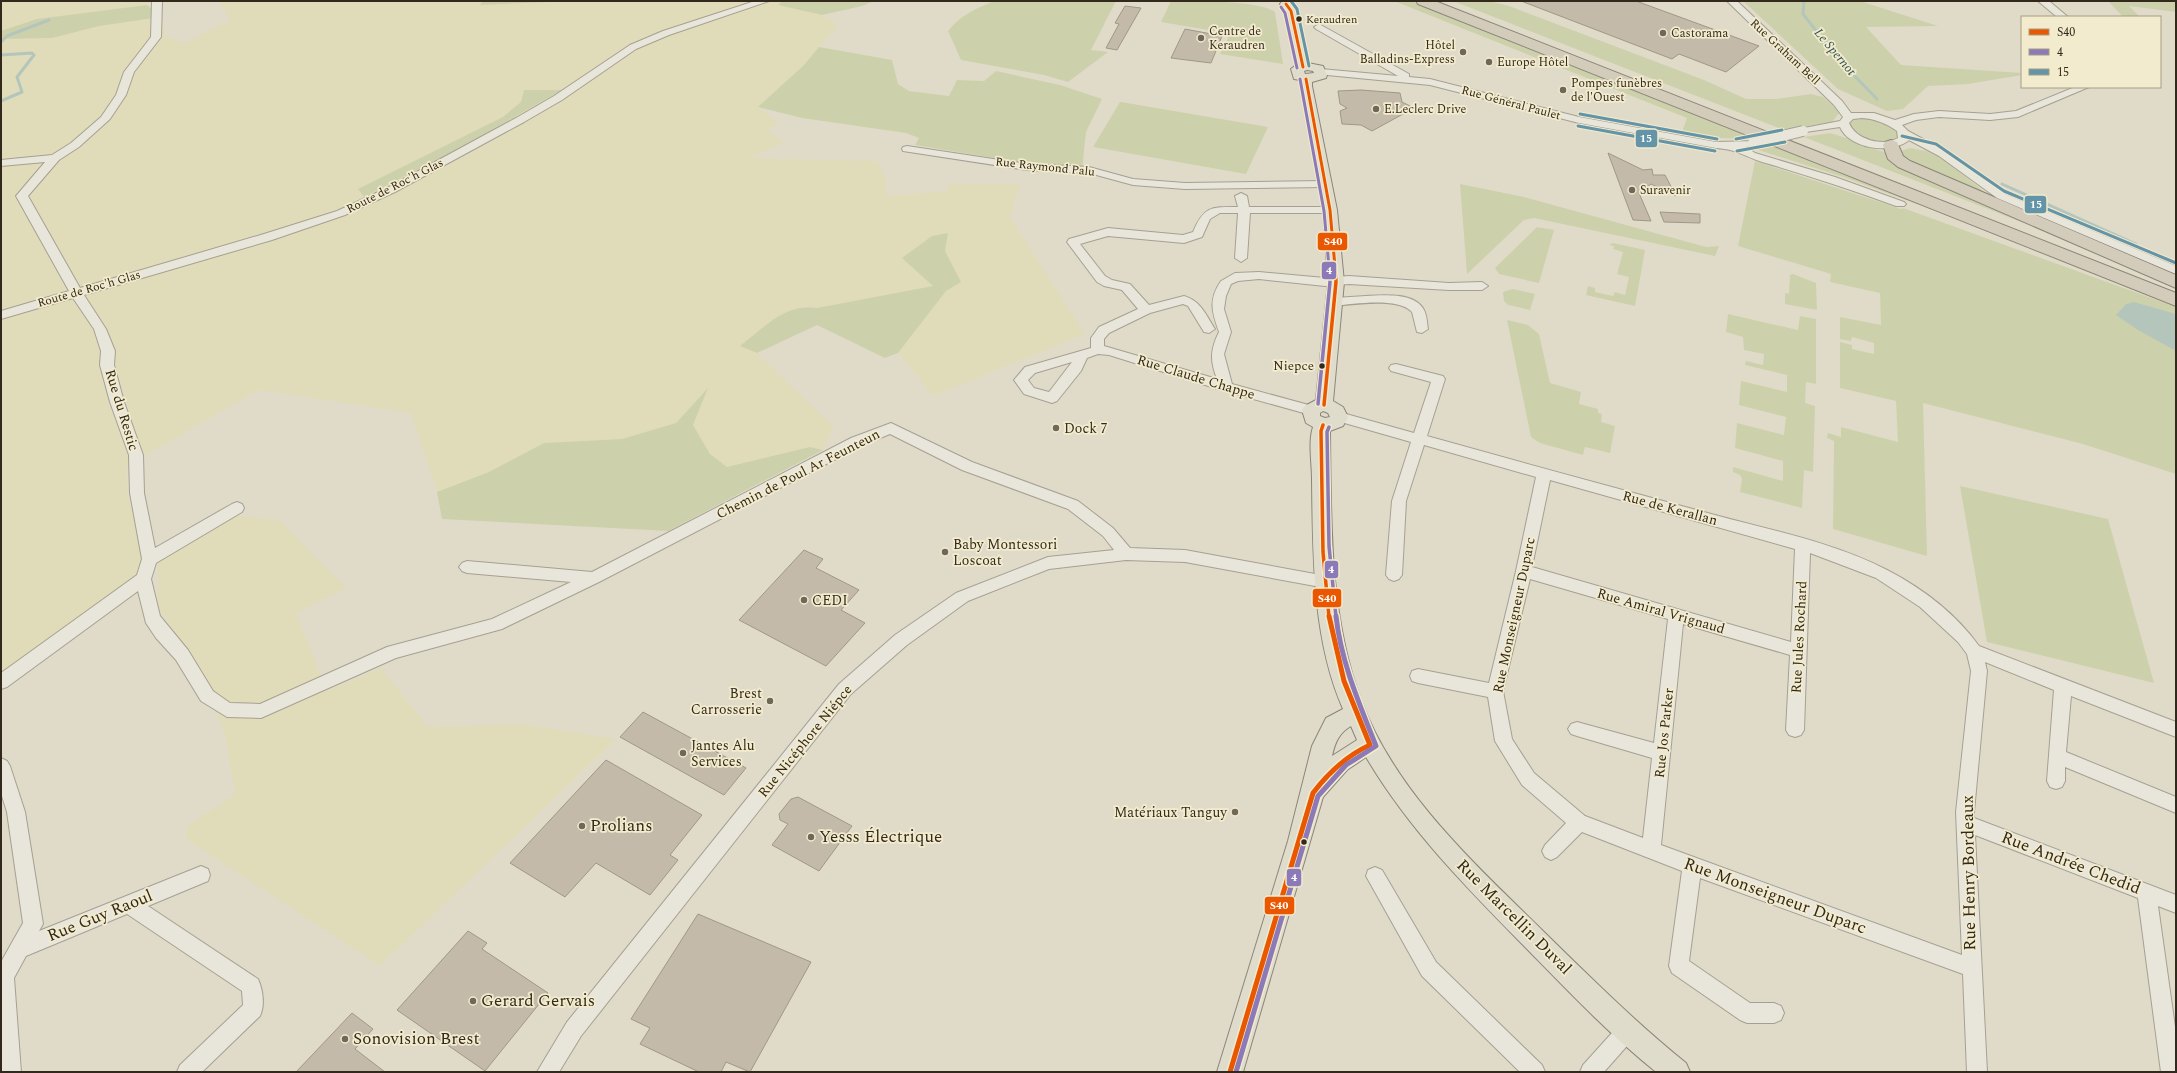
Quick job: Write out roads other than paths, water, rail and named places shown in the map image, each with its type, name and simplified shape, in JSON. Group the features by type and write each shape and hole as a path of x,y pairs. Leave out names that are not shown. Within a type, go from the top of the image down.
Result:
{"highway":[{"path":"1422,1 1793,146 2176,300"},
{"path":"1440,1 2176,288"},
{"path":"1899,140 1896,159 1904,164 2176,282"},
{"path":"1900,204 2176,300"}],"main road":[{"path":"1285,2 1291,11 1317,73 1306,86 1330,210 1336,282 1318,408 1335,409 1331,421"},
{"name":"Rue Marcellin Duval","path":"1331,421 1322,440 1326,582 1338,660 1356,713 1370,745 1390,780 1468,874 1627,1031 1677,1072"},
{"path":"1230,1072 1313,792 1323,746 1334,725 1356,713"},
{"path":"1313,792 1328,772 1348,754 1370,745"}],"street":[{"path":"1,163 55,158 75,145 105,119 121,95 129,72 156,37 158,1"},
{"name":"Route de Roc'h Glas","path":"1,315 268,238 359,205 534,113 568,92 619,55 634,47 666,33 764,1"},
{"name":"Rue Graham Bell","path":"1732,1 1838,103 1847,120 1851,135"},
{"path":"2038,1 2043,1 2062,16"},
{"name":"Rue Général Paulet","path":"1319,27 1410,79"},
{"name":"Rue Général Paulet","path":"1317,73 1410,79 1446,86 1579,120 1716,145 1735,146 1804,131 1824,129 1863,115"},
{"path":"1863,115 1881,118 1895,124 1914,117 1939,114 1990,117 2018,114 2082,88"},
{"name":"Rue Graham Bell","path":"1838,103 1863,115"},
{"path":"1895,124 1899,140 1933,149 1954,162 1978,181 2001,196 2176,270"},
{"name":"Rue Général Paulet","path":"1824,129 1851,135 1869,143 1899,140"},
{"path":"1735,146 1751,155 1831,179 1900,204"},
{"name":"Rue Raymond Palu","path":"908,149 1027,166 1089,170 1133,182 1178,186 1239,187 1325,184"},
{"name":"Rue du Restic","path":"55,158 22,196 77,293 100,330 108,351 107,365 116,402 136,455 137,493 150,559"},
{"path":"1241,196 1244,210 1241,258"},
{"path":"1146,310 1126,287 1108,283 1102,279 1073,242 1108,232 1184,239 1198,234 1204,217 1209,213 1218,210 1330,210"},
{"path":"1226,387 1216,353 1225,332 1218,314 1218,307 1223,285 1228,280 1241,276 1254,276 1336,282 1348,280 1457,288 1482,286"},
{"path":"1334,302 1394,299 1409,302 1418,310 1422,329"},
{"path":"1098,350 1097,338 1104,330 1146,310 1184,300 1192,303 1209,329"},
{"name":"Rue Claude Chappe","path":"1081,356 1098,350 1110,351 1226,387 1318,408"},
{"path":"1394,575 1399,501 1438,379 1396,368"},
{"name":"Rue de Kerallan","path":"1331,421 1419,437 1803,545 1868,568 1900,586 1934,610 1974,651"},
{"name":"Chemin de Poul Ar Feunteun","path":"143,579 152,618 162,633 182,654 207,696 227,710 261,710 393,652 496,624 594,578 856,442 891,428 967,466 1073,505 1108,532 1126,554"},
{"name":"Rue Monseigneur Duparc","path":"1544,473 1524,571 1495,691 1504,741 1528,779 1579,822 1651,851 1972,968"},
{"path":"1,682 143,579 150,559 237,508"},
{"name":"Rue Jules Rochard","path":"1795,730 1803,545"},
{"name":"Rue Nicéphore Niépce","path":"550,1071 574,1029 845,689 901,640 962,597 1048,563 1126,554 1185,556 1326,582"},
{"path":"467,567 594,578"},
{"name":"Rue Amiral Vrignaud","path":"1524,571 1798,651"},
{"name":"Rue Jos Parker","path":"1651,851 1676,615"},
{"path":"1974,651 2176,730"},
{"name":"Rue Henry Bordeaux","path":"1974,651 1979,671 1966,823 1977,1072"},
{"path":"1418,676 1495,691"},
{"path":"2056,781 2063,686"},
{"path":"1577,729 1662,753"},
{"path":"2057,756 2176,805"},
{"path":"1,766 16,812 34,924 4,976 11,1072"},
{"path":"1551,852 1579,822"},
{"name":"Rue Andrée Chedid","path":"1966,823 2176,904"},
{"path":"1692,866 1679,966 1747,1013 1774,1013"},
{"name":"Rue Guy Raoul","path":"1,963 20,948 130,905 201,875"},
{"path":"1375,876 1429,969 1535,1072"},
{"path":"2146,893 2171,1072"},
{"path":"130,905 251,986 253,1008 187,1072"},
{"path":"1590,1072 1627,1031"}],"waterway":[{"name":"Le Spernot","path":"1804,1 1803,14 1840,61 1877,99"},
{"path":"1,42 7,36 49,20"},
{"path":"1,55 32,53 34,55 17,77 22,92 1,101"},
{"name":"Le Spernot","path":"2002,184 2136,244"}],"place":[{"name":"Keraudren","path":"1299,19"},
{"name":"Castorama","path":"1663,33"},
{"name":"Centre de Keraudren","path":"1201,38"},
{"name":"Hôtel Balladins-Express","path":"1463,52"},
{"name":"Europe Hôtel","path":"1489,62"},
{"name":"Pompes funèbres de l'Ouest","path":"1563,90"},
{"name":"E.Leclerc Drive","path":"1376,109"},
{"name":"Suravenir","path":"1632,190"},
{"name":"Niepce","path":"1322,366"},
{"name":"Dock 7","path":"1056,428"},
{"name":"Baby Montessori Loscoat","path":"945,552"},
{"name":"CEDI","path":"804,600"},
{"name":"Brest Carrosserie","path":"770,701"},
{"name":"Jantes Alu Services","path":"683,753"},
{"name":"Matériaux Tanguy","path":"1235,812"},
{"name":"Prolians","path":"582,826"},
{"name":"Yesss Électrique","path":"811,837"},
{"name":"Gerard Gervais","path":"473,1001"},
{"name":"Sonovision Brest","path":"345,1039"}]}
